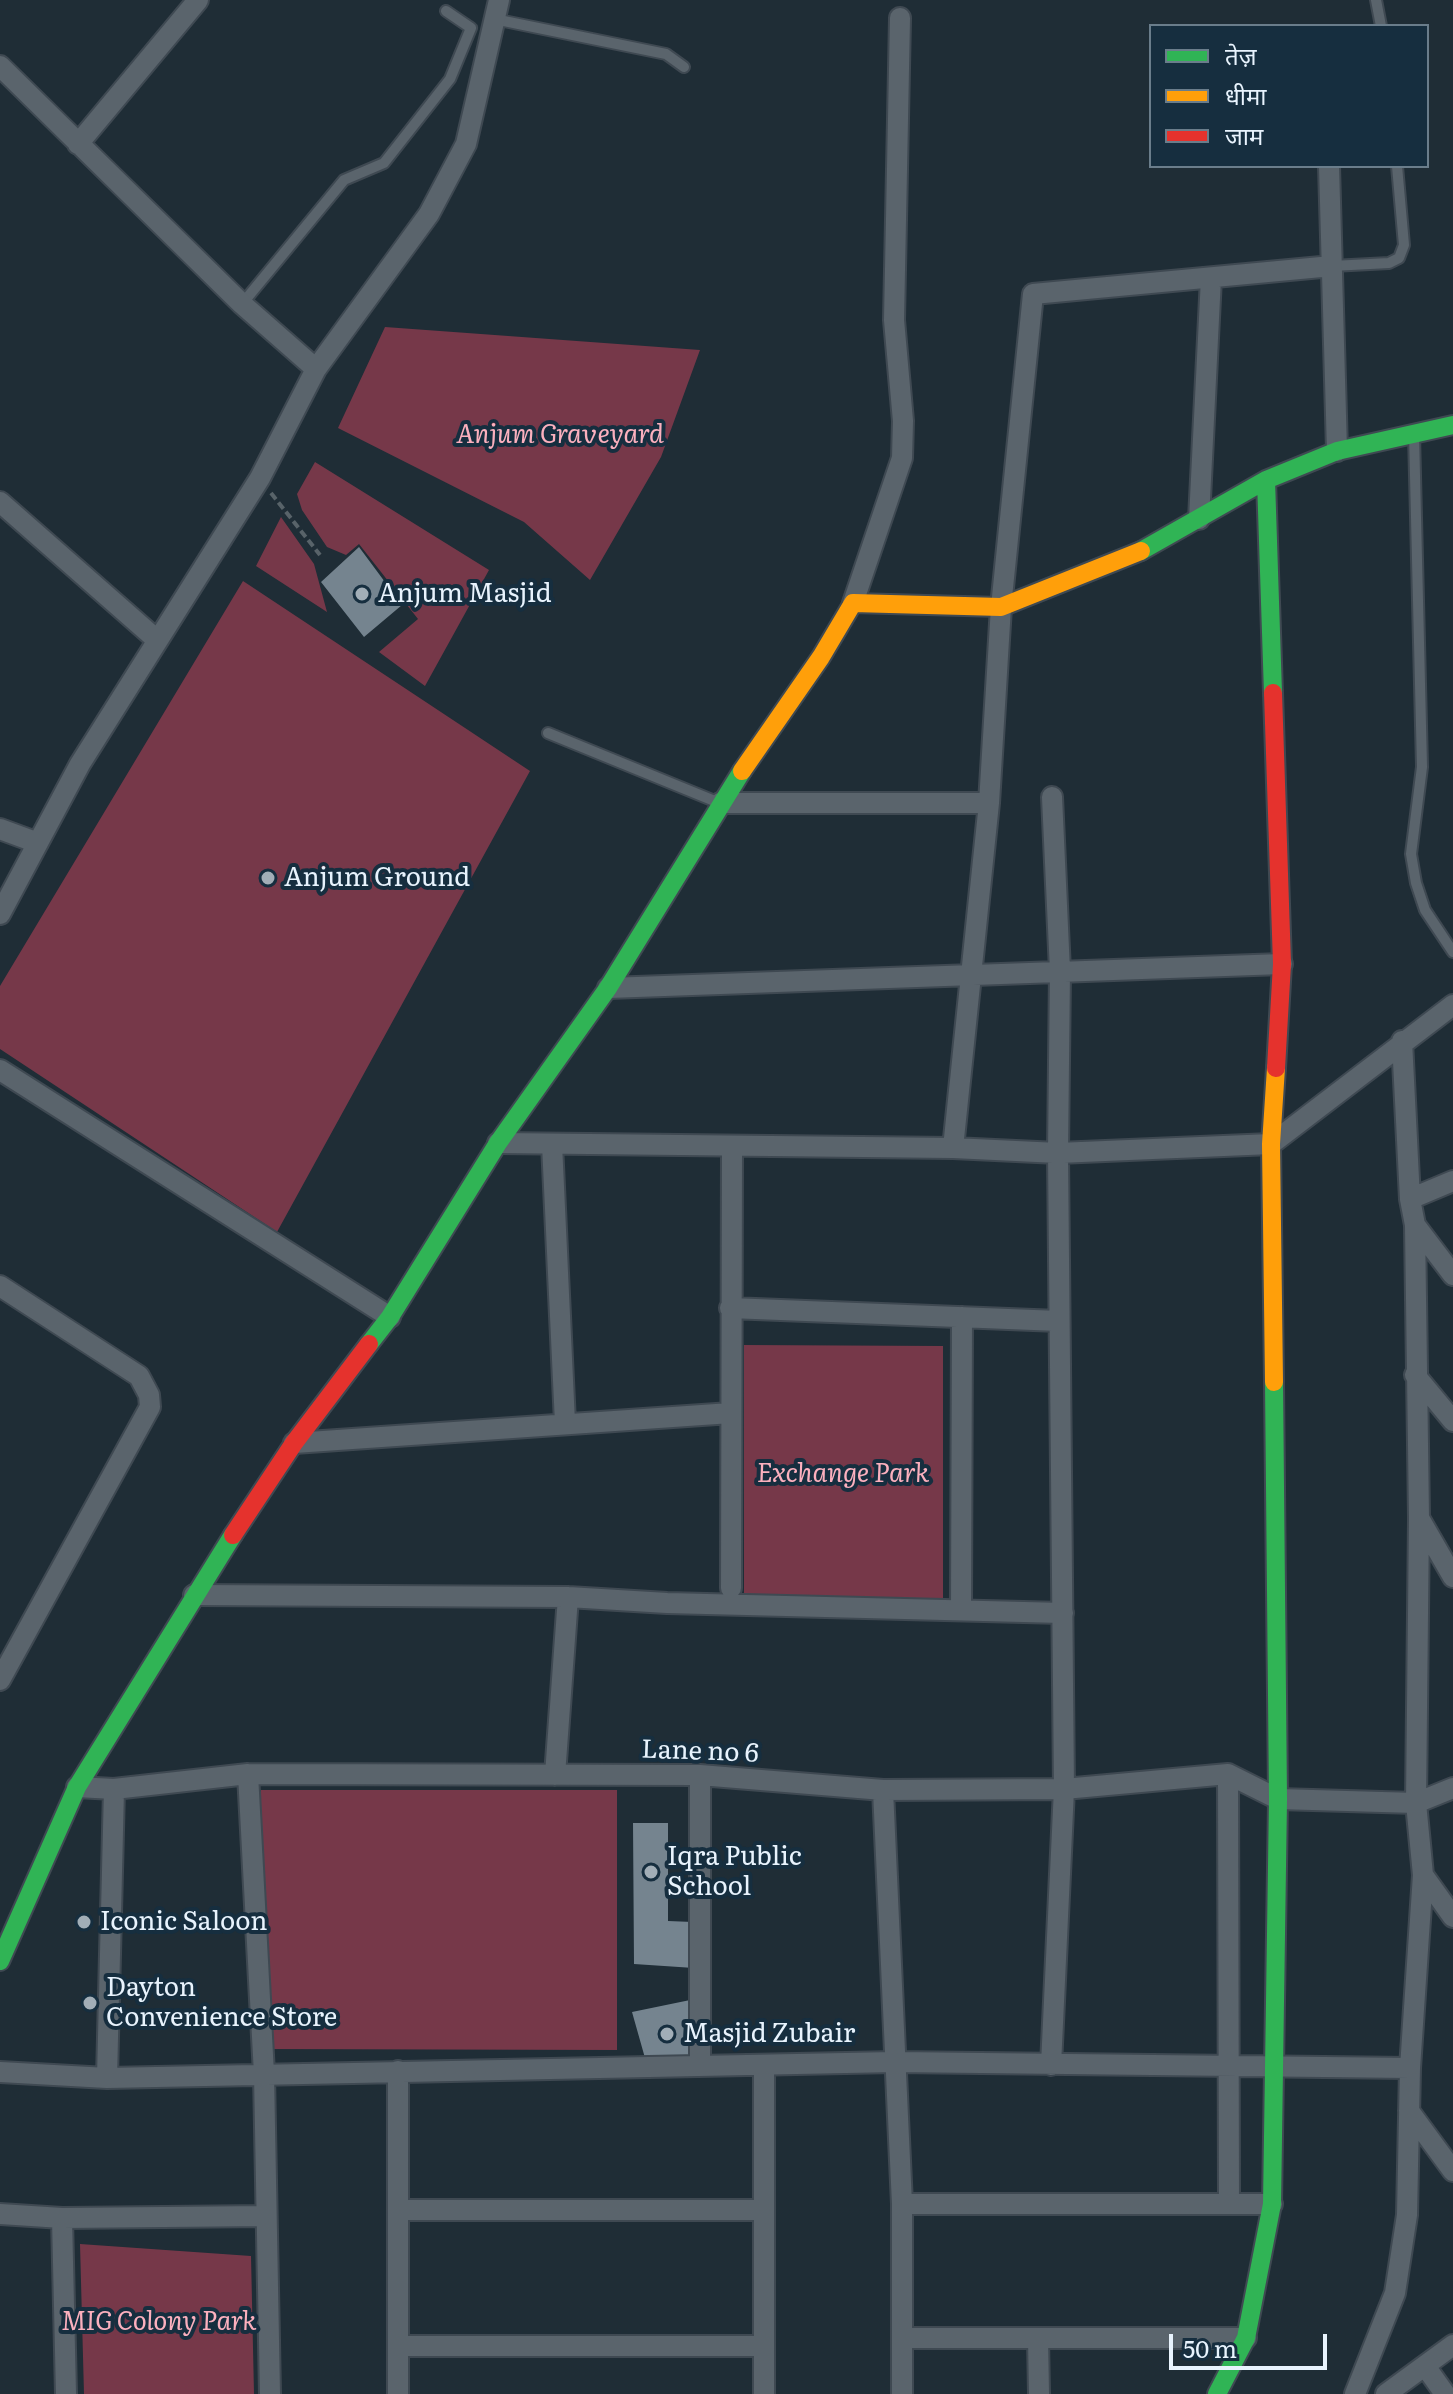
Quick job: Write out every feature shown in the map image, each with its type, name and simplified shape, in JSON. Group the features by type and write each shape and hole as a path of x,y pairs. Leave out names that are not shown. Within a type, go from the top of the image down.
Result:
{"street":[{"path":"78,144 198,0"},
{"path":"0,914 80,764 260,478 316,369 429,214 466,144 497,10"},
{"path":"0,1961 77,1787 194,1595 294,1443 390,1317 498,1143 608,988 720,803 821,657 853,603 902,458 903,421 894,320 900,18"},
{"path":"0,66 242,304 316,369"},
{"path":"1329,168 1337,451"},
{"path":"953,1148 989,803 1001,607 1033,294 1332,266"},
{"path":"1199,519 1211,278"},
{"path":"853,603 1001,607 1138,553 1266,480 1337,451 1453,425"},
{"path":"1217,2394 1246,2338 1272,2204 1278,1799 1271,1144 1282,964 1266,480"},
{"path":"0,502 157,640"},
{"path":"1051,2065 1064,1789 1058,1153 1060,971 1052,797"},
{"path":"720,803 989,803"},
{"path":"0,829 38,843"},
{"path":"608,988 969,978 1060,971 1282,964"},
{"path":"498,1143 732,1148 953,1148 1058,1153 1271,1144 1453,1005"},
{"path":"1358,2393 1395,2293 1407,2215 1410,2068 1422,1867 1416,1803 1419,1518 1415,1225 1410,1199 1402,1041"},
{"path":"0,1070 390,1317"},
{"path":"552,1144 565,1423"},
{"path":"731,1588 732,1148"},
{"path":"1410,1199 1453,1181"},
{"path":"1415,1225 1453,1275"},
{"path":"0,1680 150,1407 149,1395 139,1376 3,1294"},
{"path":"730,1308 1059,1321"},
{"path":"961,1610 962,1317"},
{"path":"1415,1375 1453,1421"},
{"path":"294,1443 731,1413"},
{"path":"1419,1518 1453,1577"},
{"path":"194,1595 568,1597 667,1603 1063,1613"},
{"path":"555,1775 568,1597"},
{"path":"248,1774 264,2074 270,2394"},
{"name":"Lane no 6","path":"77,1787 114,1789 248,1774 700,1775 883,1790 1064,1789 1228,1774"},
{"path":"1229,2204 1228,1774 1278,1799 1416,1803 1453,1788"},
{"path":"700,1775 700,2065"},
{"path":"107,2078 114,1789"},
{"path":"883,1790 902,2204 902,2394"},
{"path":"1422,1867 1453,1897"},
{"path":"1422,1867 1453,1917"},
{"path":"0,2072 107,2078 895,2062 1410,2068"},
{"path":"764,2065 764,2394"},
{"path":"398,2071 398,2394"},
{"path":"1409,2111 1453,2171"},
{"path":"902,2204 1272,2204"},
{"path":"398,2210 764,2210"},
{"path":"0,2214 62,2218 265,2216"},
{"path":"62,2218 66,2394"},
{"path":"902,2338 1246,2338"},
{"path":"1038,2338 1039,2394"},
{"path":"1386,2394 1453,2345"},
{"path":"398,2346 764,2346"},
{"path":"1425,2366 1445,2394"}],"lane":[{"path":"1376,0 1381,24"},
{"path":"497,10 666,54 684,67"},
{"path":"242,304 344,180 384,163 450,79 471,28 446,11"},
{"path":"1332,266 1389,263 1399,258 1404,245 1397,168"},
{"path":"1414,432 1422,767 1411,854 1425,910 1453,952"},
{"path":"548,733 720,803"}],"path":[{"path":"260,478 320,555"}],"green space":[{"name":"Anjum Graveyard","path":"385,327 700,350 661,457 590,580 524,522 338,428"},
{"path":"315,462 489,570 425,686 379,652 418,619 359,544 346,555 327,547 302,510 297,494"},
{"path":"281,517 314,564 327,612 256,566"},
{"name":"Anjum Ground","path":"243,581 530,771 277,1232 0,1049 0,986"},
{"name":"Exchange Park","path":"744,1345 943,1346 943,1603 744,1603"},
{"path":"261,1790 617,1790 617,2050 261,2049"},
{"name":"MIG Colony Park","path":"80,2244 251,2256 254,2394 84,2394"}],"building":[{"name":"Anjum Masjid","path":"359,547 402,605 364,637 321,582"},
{"name":"Iqra Public School","path":"633,1823 668,1823 668,1921 693,1922 694,1968 634,1964"},
{"name":"Masjid Zubair","path":"695,1999 695,2056 645,2058 632,2012"}],"traffic: fast":[{"path":"1141,551 1266,480 1337,451 1453,425"},
{"path":"1266,480 1273,693"},
{"path":"369,1344 390,1317 498,1143 608,988 742,771"},
{"path":"1217,2394 1246,2338 1272,2204 1278,1799 1274,1382"},
{"path":"0,1961 77,1787 233,1535"}],"traffic: slow":[{"path":"742,771 821,657 853,603 1001,607 1141,551"},
{"path":"1274,1382 1271,1144 1276,1068"}],"traffic: jam":[{"path":"1273,693 1282,964 1276,1068"},
{"path":"233,1535 294,1443 369,1344"}],"place":[{"name":"Anjum Masjid","path":"362,594"},
{"name":"Anjum Ground","path":"268,878"},
{"name":"Iqra Public School","path":"651,1872"},
{"name":"Iconic Saloon","path":"84,1922"},
{"name":"Dayton Convenience Store","path":"90,2003"},
{"name":"Masjid Zubair","path":"667,2034"}]}
